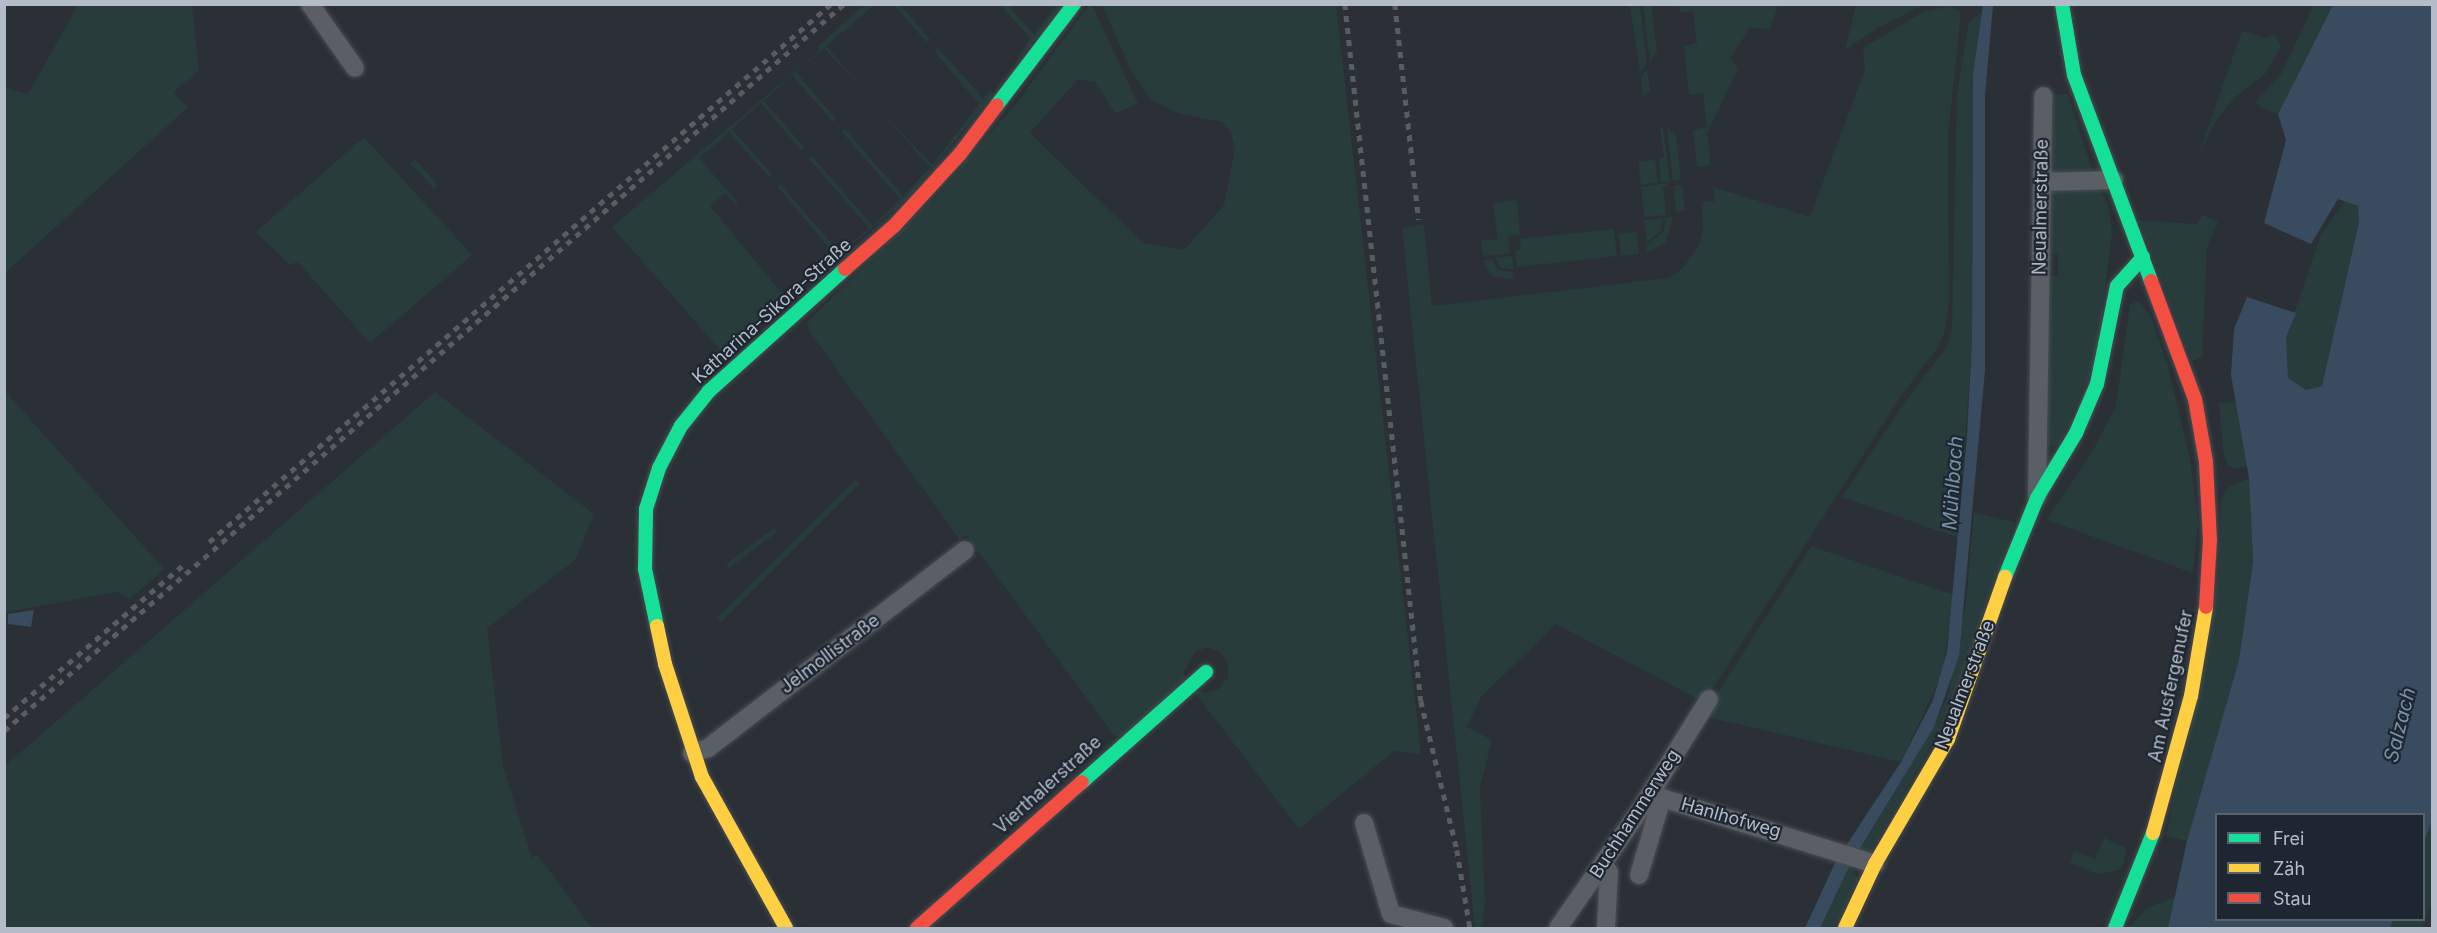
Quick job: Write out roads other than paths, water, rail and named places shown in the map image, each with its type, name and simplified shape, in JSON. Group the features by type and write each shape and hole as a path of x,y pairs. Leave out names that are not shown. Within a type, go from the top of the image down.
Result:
{"street":[{"path":"310,4 355,68"},
{"name":"Katharina-Sikora-Straße","path":"786,928 692,753 662,652 645,569 645,516 659,468 681,426 709,391 894,226 960,154 1074,4"},
{"path":"2042,182 2114,180 2074,75 2062,4"},
{"name":"Neualmerstraße","path":"2037,498 2043,96"},
{"name":"Am Ausfergenufer","path":"2114,180 2194,399 2206,462 2210,540 2207,604 2191,696 2156,826 2115,928"},
{"name":"Neualmerstraße","path":"1845,928 1868,861 1911,808 1948,739 2015,547 2037,498 2076,433 2097,384 2117,286 2143,257"},
{"name":"Jelmollistraße","path":"692,753 708,748 965,550"},
{"name":"Vierthalerstraße","path":"917,928 1206,672"},
{"name":"Buchhammerweg","path":"1558,928 1603,866 1709,699"},
{"name":"Hanlhofweg","path":"1639,875 1662,798 1868,861"},
{"path":"1364,823 1391,914 1444,928"},
{"path":"1622,836 1648,845"},
{"path":"1603,866 1609,872 1606,928"}],"water":[{"path":"1983,5 1993,5 1985,96 1985,370 1959,656 1934,727 1850,865 1820,928 1805,928 1836,861 1901,762 1933,700 1947,652 1967,437 1972,338 1973,74"},
{"name":"Salzach","path":"2333,5 2432,5 2432,821 2425,839 2425,813 2215,813 2215,921 2393,921 2390,928 2168,928 2187,841 2239,660 2253,562 2249,478 2231,375 2234,329 2247,297 2296,313 2286,337 2288,378 2306,390 2322,386 2359,222 2358,206 2338,199 2311,244 2264,223 2286,140 2278,114"},
{"path":"34,610 31,627 8,624 8,614"}],"railway":[{"path":"209,542 831,4"},
{"path":"4,731 844,4"},
{"path":"1345,4 1421,701 1457,850 1470,928"},
{"path":"1395,4 1419,220"},
{"path":"4,718 184,564"}],"water label":[{"name":"Mühlbach","path":"1953,483"}]}
